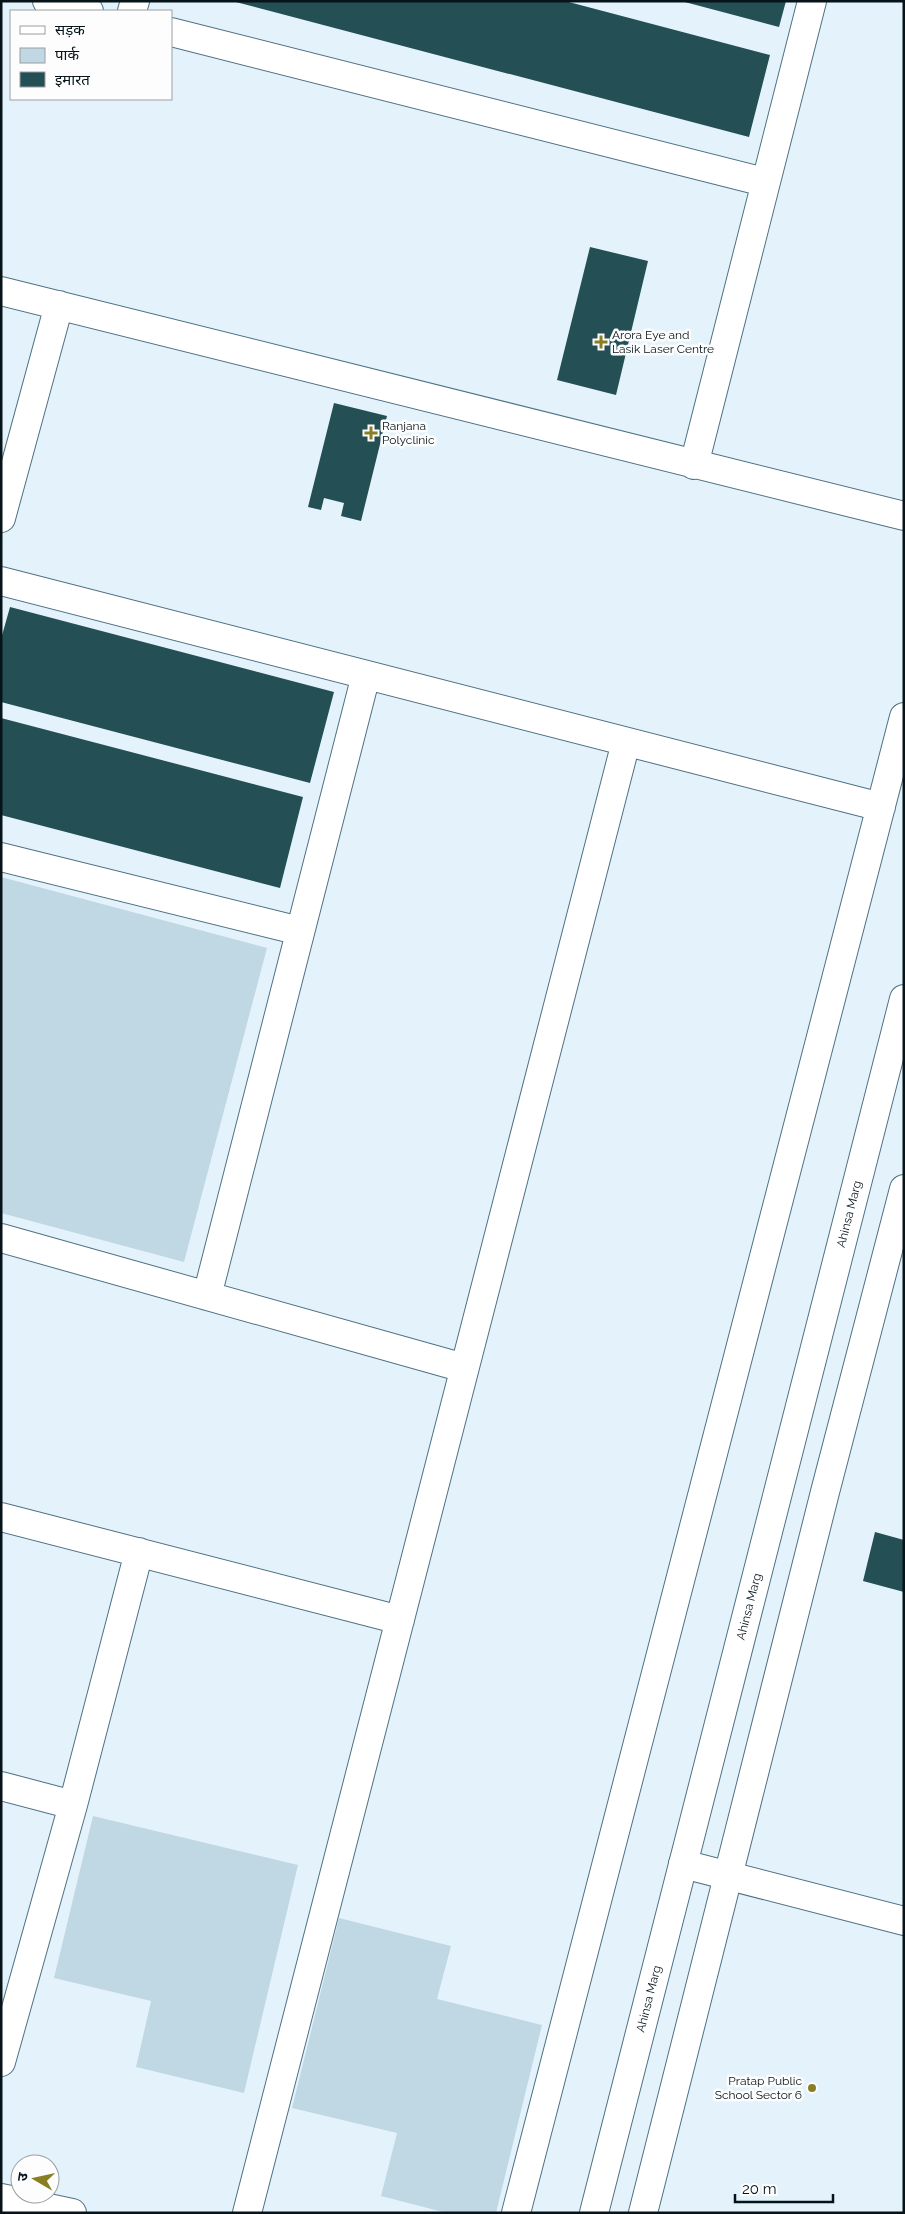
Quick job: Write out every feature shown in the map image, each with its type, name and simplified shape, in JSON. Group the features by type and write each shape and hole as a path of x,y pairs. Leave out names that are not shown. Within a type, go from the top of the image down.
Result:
{"street":[{"path":"47,1 85,10"},
{"path":"694,465 764,182 812,1"},
{"path":"172,32 764,182"},
{"path":"1,291 904,516"},
{"path":"1,518 58,305"},
{"path":"1,581 881,807"},
{"path":"207,1296 366,675"},
{"path":"516,2213 904,717"},
{"path":"247,2213 626,742"},
{"path":"1,857 300,931"},
{"name":"Ahinsa Marg","path":"594,2213 904,1000"},
{"path":"643,2213 904,1189"},
{"path":"1,1238 464,1368"},
{"path":"1,1516 400,1620"},
{"path":"1,2062 73,1805 139,1552"},
{"path":"1,1786 73,1805"},
{"path":"683,1864 904,1920"},
{"path":"1,2198 72,2213"}],"green space":[{"path":"1,877 267,948 184,1262 1,1213"},
{"path":"93,1816 298,1865 244,2093 136,2067 151,2001 54,1978"},
{"path":"339,1918 451,1946 437,1999 542,2025 496,2213 447,2213 381,2196 397,2133 292,2108"}],"building":[{"path":"232,1 565,1 770,55 749,137"},
{"path":"681,1 786,1 779,27"},
{"path":"590,247 648,261 616,395 557,380"},
{"path":"334,403 387,416 361,521 341,516 344,503 324,498 321,510 308,507"},
{"path":"10,607 334,692 310,783 1,702 1,639"},
{"path":"1,718 303,797 280,888 1,815"},
{"path":"875,1532 904,1540 904,1592 863,1581"}],"place":[{"name":"Arora Eye and Lasik Laser Centre","path":"601,342"},
{"name":"Ranjana Polyclinic","path":"371,433"},
{"name":"Pratap Public School Sector 6","path":"812,2088"}]}
